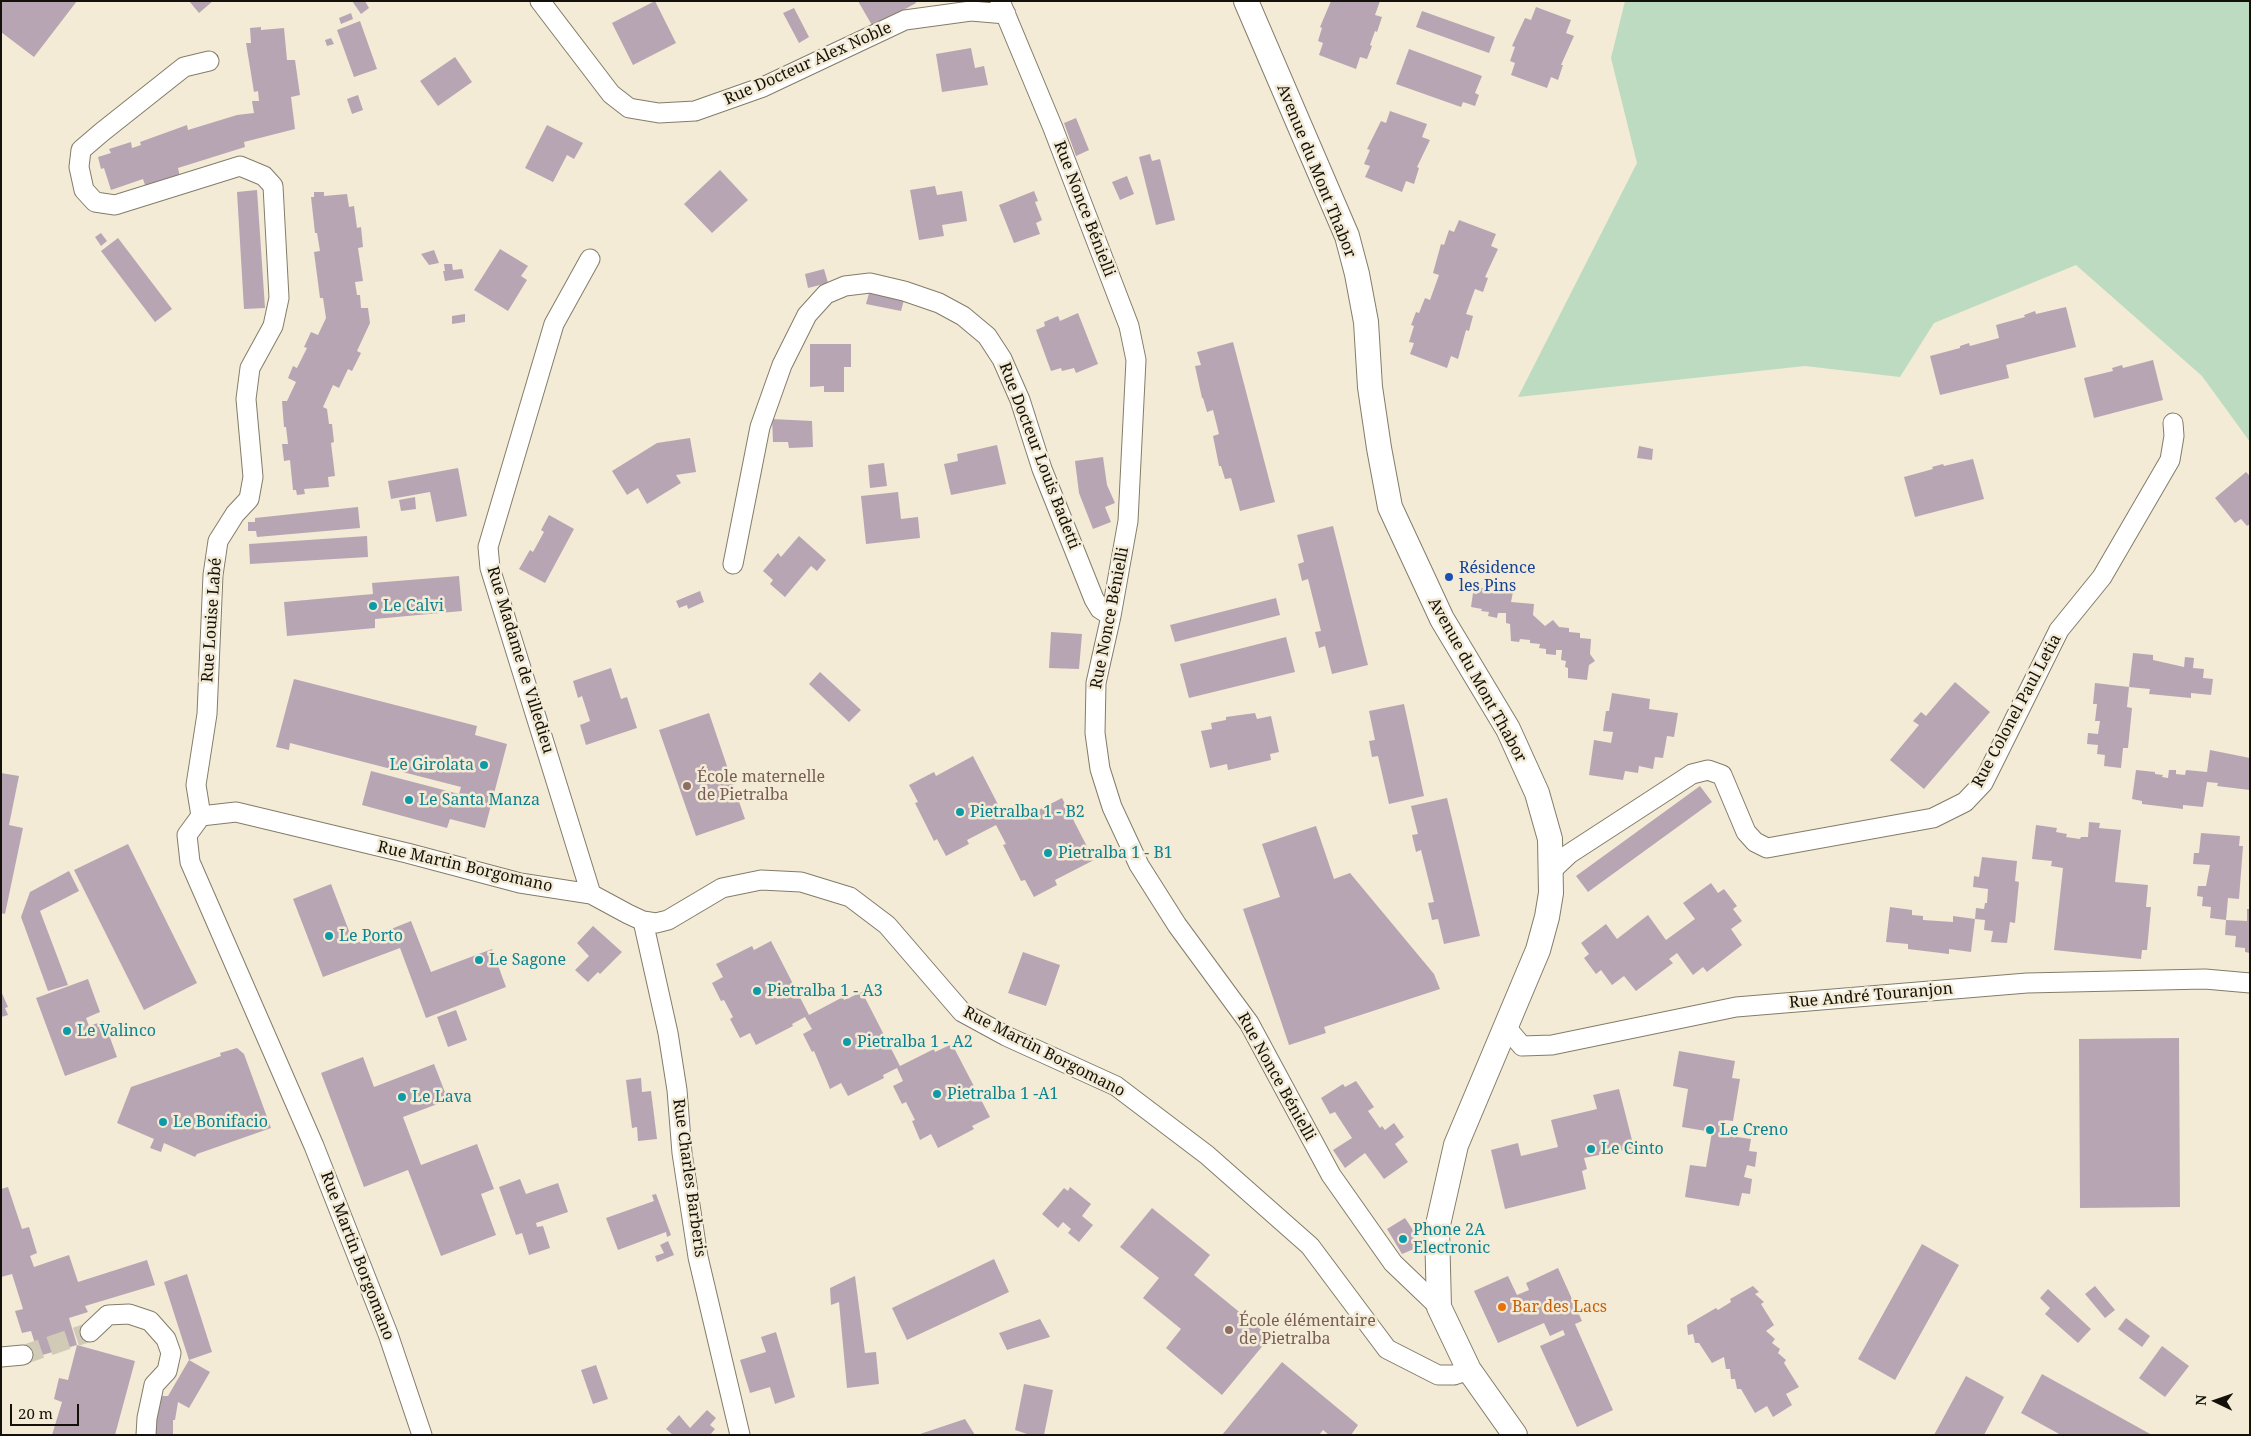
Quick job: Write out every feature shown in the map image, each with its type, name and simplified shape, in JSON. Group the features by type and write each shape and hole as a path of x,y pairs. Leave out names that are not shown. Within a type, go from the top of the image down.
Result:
{"street":[{"name":"Rue Docteur Alex Noble","path":"540,1 611,94 629,108 659,113 695,111 763,87 905,20 1003,8"},
{"name":"Avenue du Mont Thabor","path":"1246,1 1347,236 1357,274 1366,322 1370,387 1390,507 1427,590 1508,729 1537,793 1550,839 1551,893 1548,917 1538,950 1456,1145 1437,1229 1439,1307 1470,1370 1515,1435"},
{"name":"Rue Nonce Bénielli","path":"1003,8 1053,128 1129,326 1136,360 1128,521 1111,616 1096,683 1095,733 1100,769 1112,807 1139,865 1177,925 1249,1023 1331,1175 1392,1262 1439,1307"},
{"name":"Rue Louise Labé","path":"201,816 196,785 207,714 214,566 218,541 235,514 249,499 253,477 246,399 250,368 273,326 279,298 273,186 264,176 240,166 114,205 95,202 84,190 79,167 81,150 102,132 184,67 209,60"},
{"name":"Rue Madame de Villedieu","path":"590,258 554,324 488,547 490,568 591,894"},
{"name":"Rue Docteur Louis Badetti","path":"733,564 760,427 782,365 807,315 826,294 845,286 870,283 904,291 939,303 963,316 987,336 1002,359 1020,400 1042,469 1094,599 1100,609 1111,616"},
{"name":"Rue Colonel Paul Letia","path":"1551,871 1569,854 1692,774 1708,770 1722,775 1746,832 1755,842 1767,848 1932,818 1965,802 1982,783 2059,630 2102,577 2170,460 2174,436 2173,423"},
{"name":"Rue Martin Borgomano","path":"422,1435 388,1334 314,1146 190,862 187,835 201,816 236,812 520,883 591,894 643,921 656,923 668,920 722,888 761,880 801,882 850,897 887,925 962,1012 1006,1036 1116,1086 1207,1155 1310,1246 1387,1349 1438,1375 1454,1375 1470,1370"},
{"name":"Rue Charles Barberis","path":"643,921 668,1033 677,1090 682,1153 698,1257 740,1435"},
{"name":"Rue André Touranjon","path":"1505,1026 1522,1046 1552,1045 1746,1007 2027,983 2205,979 2250,983"},
{"path":"90,1332 108,1315 129,1314 150,1321 166,1340 171,1353 167,1371 154,1385 146,1418 146,1435"},
{"path":"1,1356 23,1355"}],"green space":[{"path":"1625,1 2250,1 2250,442 2202,376 2076,265 1934,323 1900,377 1805,366 1518,397 1637,163 1611,58"}],"building":[{"path":"1,1 77,1 34,57 1,32"},
{"path":"189,1 213,1 199,13"},
{"path":"352,1 365,1 369,8 361,14"},
{"path":"655,1 676,43 633,65 612,23"},
{"path":"858,1 915,1 916,3 873,27"},
{"path":"1331,1 1380,1 1375,15 1382,17 1377,32 1375,31 1367,59 1360,57 1356,69 1319,55 1323,43 1318,41 1322,28 1320,27"},
{"path":"1536,7 1571,20 1566,33 1574,36 1561,65 1563,65 1558,80 1551,77 1547,88 1511,75 1515,63 1510,61 1515,47 1512,46 1525,18 1531,20"},
{"path":"794,8 809,37 799,43 783,13"},
{"path":"1422,11 1495,37 1489,53 1416,27"},
{"path":"351,13 353,19 341,24 339,18"},
{"path":"360,21 377,69 354,77 337,30"},
{"path":"261,27 261,30 284,28 287,60 295,60 300,95 291,97 295,129 244,142 245,147 178,168 180,177 146,188 143,179 111,190 104,168 101,169 98,157 111,153 109,149 131,142 132,148 141,145 140,142 187,125 188,130 237,115 254,113 252,101 259,101 258,91 254,92 246,43 251,43 250,28"},
{"path":"331,38 334,44 327,46 325,40"},
{"path":"971,48 975,68 984,66 988,85 942,92 936,54"},
{"path":"1409,49 1482,76 1475,93 1479,95 1475,106 1463,102 1461,107 1396,84"},
{"path":"455,57 472,82 438,106 420,81"},
{"path":"358,95 363,110 352,114 347,99"},
{"path":"1390,111 1427,124 1422,137 1430,140 1417,167 1419,168 1414,184 1406,181 1402,192 1365,177 1370,166 1364,164 1370,150 1367,149 1381,121 1386,123"},
{"path":"1076,118 1089,150 1076,156 1064,123"},
{"path":"547,125 583,143 574,159 567,155 553,182 525,168"},
{"path":"1150,154 1152,161 1160,159 1175,220 1156,225 1139,157"},
{"path":"720,170 748,200 712,233 684,204"},
{"path":"1127,176 1134,194 1120,200 1112,182"},
{"path":"935,186 937,195 962,191 967,221 942,225 944,236 919,240 910,190"},
{"path":"257,190 265,308 244,309 237,192"},
{"path":"1034,191 1038,201 1035,202 1042,220 1036,223 1040,234 1014,243 999,205"},
{"path":"314,192 324,192 324,196 347,194 349,207 354,206 357,228 361,227 363,247 358,248 363,281 355,282 357,295 360,295 361,308 368,308 370,323 357,351 361,353 352,371 348,369 339,388 333,385 323,407 327,409 329,424 332,424 334,442 331,443 335,476 328,477 329,487 304,489 305,494 297,495 296,490 293,490 290,460 284,461 282,444 288,444 286,427 284,427 282,401 287,401 296,382 288,378 293,366 297,368 307,348 304,347 311,332 318,335 326,318 323,298 320,298 314,252 320,251 317,233 315,233 311,197 314,197"},
{"path":"1459,220 1496,234 1491,246 1498,249 1485,277 1488,278 1483,292 1475,289 1466,314 1473,316 1469,331 1466,330 1458,359 1451,356 1447,368 1410,354 1414,343 1409,342 1414,326 1411,325 1416,312 1419,313 1425,298 1430,300 1439,275 1433,273 1441,244 1444,245 1449,230 1454,232"},
{"path":"101,233 107,241 101,246 95,237"},
{"path":"118,238 172,309 155,322 101,251"},
{"path":"500,249 528,266 521,276 527,280 508,311 474,290"},
{"path":"434,250 439,263 429,265 421,254"},
{"path":"444,264 452,264 453,270 462,269 464,278 445,281"},
{"path":"824,269 828,283 808,288 805,274"},
{"path":"869,293 904,300 901,311 866,304"},
{"path":"2066,307 2076,347 2006,365 2009,378 1940,395 1930,356 1960,348 1960,346 1969,343 1970,346 1999,338 1996,325 2025,317 2024,315 2035,311 2036,314"},
{"path":"1078,313 1098,364 1076,373 1074,368 1062,371 1061,368 1051,371 1036,330 1045,326 1044,322 1058,316 1060,321"},
{"path":"465,314 465,322 452,324 452,316"},
{"path":"1233,342 1275,502 1240,511 1231,478 1225,479 1221,466 1219,466 1213,436 1219,434 1213,410 1207,412 1202,398 1195,366 1201,365 1197,352"},
{"path":"810,344 851,344 851,367 844,367 844,392 824,392 824,386 810,387"},
{"path":"2153,360 2163,400 2094,418 2084,378 2113,371 2112,368 2122,365 2123,368"},
{"path":"772,419 812,421 813,447 789,448 788,442 773,442"},
{"path":"690,438 696,472 676,475 681,483 647,504 638,488 627,495 612,471 657,443"},
{"path":"997,445 1006,484 951,495 944,464 958,461 957,454"},
{"path":"1639,446 1653,449 1652,460 1637,458"},
{"path":"1103,457 1107,485 1115,503 1105,507 1111,522 1093,529 1079,493 1075,461"},
{"path":"1973,459 1984,499 1915,517 1904,477 1933,469 1932,467 1943,464 1944,466"},
{"path":"884,463 887,486 870,488 868,465"},
{"path":"458,468 467,516 436,522 430,492 391,499 388,481"},
{"path":"2246,472 2250,476 2250,524 2247,526 2241,519 2235,523 2215,498"},
{"path":"898,492 901,519 918,517 920,538 866,544 861,496"},
{"path":"415,497 416,509 401,511 399,500"},
{"path":"358,507 360,528 257,537 256,531 248,531 248,522 255,522 255,518"},
{"path":"549,515 574,529 545,583 519,569 530,550 533,552 544,532 541,530"},
{"path":"1333,526 1368,665 1332,674 1325,646 1319,648 1315,632 1321,631 1308,579 1302,581 1298,564 1304,562 1297,535"},
{"path":"367,536 368,557 250,564 249,544"},
{"path":"799,536 826,560 817,571 811,566 785,597 770,584 773,580 763,571 778,553 781,557"},
{"name":"Le Calvi","path":"459,576 462,611 375,619 375,628 287,636 284,602 373,594 372,583"},
{"path":"1495,583 1501,590 1513,592 1511,602 1534,604 1533,615 1545,626 1553,620 1559,627 1569,628 1569,632 1580,633 1580,638 1591,639 1590,654 1595,661 1589,665 1587,680 1568,678 1568,668 1565,667 1566,661 1561,660 1562,650 1556,650 1556,655 1546,654 1546,649 1539,648 1540,644 1530,643 1530,640 1520,639 1519,642 1511,641 1510,624 1506,623 1506,613 1498,613 1497,618 1488,616 1489,612 1481,611 1482,609 1471,607 1473,593 1477,594 1477,588 1489,588"},
{"path":"700,591 704,602 688,609 687,605 679,608 676,601"},
{"path":"1276,598 1280,615 1175,642 1170,625"},
{"path":"1051,632 1082,634 1079,669 1049,668"},
{"path":"1286,637 1295,672 1189,698 1180,664"},
{"path":"2133,653 2153,655 2153,660 2184,667 2185,657 2194,658 2193,668 2204,669 2203,678 2213,679 2211,695 2191,693 2191,698 2149,694 2150,689 2129,687"},
{"path":"611,668 621,699 627,697 637,728 586,745 580,725 590,721 582,696 578,698 573,681"},
{"path":"820,672 861,710 849,722 809,684"},
{"path":"294,679 477,726 475,735 507,744 485,828 450,819 447,828 362,805 371,771 459,794 461,787 290,743 289,750 276,747"},
{"path":"1955,682 1990,712 1924,789 1890,760 1919,725 1913,721 1921,712 1926,716"},
{"path":"2095,683 2129,687 2127,707 2132,708 2128,748 2123,748 2121,768 2104,766 2105,755 2097,754 2098,745 2087,744 2088,733 2098,734 2100,721 2095,721 2097,704 2093,704"},
{"path":"1612,693 1650,699 1649,709 1678,713 1674,737 1667,736 1663,758 1655,757 1653,769 1639,766 1638,773 1625,771 1623,780 1589,775 1594,740 1611,743 1613,732 1603,731 1606,711 1609,711"},
{"path":"1404,704 1424,796 1389,804 1378,756 1372,757 1369,741 1375,740 1369,711"},
{"path":"709,713 745,819 696,836 659,730"},
{"path":"1255,713 1257,719 1271,716 1279,752 1270,754 1271,760 1228,770 1227,764 1210,768 1201,731 1212,729 1211,723 1226,720 1226,717"},
{"path":"2210,750 2250,758 2250,790 2217,786 2218,783 2207,782 2203,807 2183,805 2183,809 2142,804 2142,801 2132,799 2136,770 2155,772 2155,774 2168,778 2169,770 2176,770 2176,774 2185,775 2186,770 2207,772"},
{"path":"973,756 1006,820 1020,812 1023,818 1062,798 1094,860 1055,880 1057,885 1034,897 1025,880 1021,881 1003,845 1006,844 996,825 967,840 969,844 946,856 937,839 934,841 915,803 918,802 909,785 934,772 936,776"},
{"path":"1,773 19,776 9,825 23,828 5,914 1,913"},
{"path":"1700,786 1712,802 1588,892 1576,876"},
{"path":"1447,798 1480,936 1444,944 1438,919 1432,920 1428,903 1434,902 1421,850 1416,852 1412,835 1418,834 1411,806"},
{"path":"2089,822 2100,823 2099,828 2121,830 2115,882 2148,885 2146,907 2151,907 2147,950 2142,950 2141,959 2054,950 2063,868 2051,866 2052,861 2032,859 2036,825 2057,828 2056,832 2067,834 2066,837 2080,839 2081,837 2088,837"},
{"path":"1316,826 1334,879 1350,873 1434,974 1440,989 1324,1027 1326,1033 1289,1045 1243,909 1280,897 1262,844"},
{"path":"2201,833 2240,836 2239,846 2243,846 2239,899 2228,898 2226,920 2210,918 2211,907 2202,906 2203,897 2197,896 2198,886 2206,886 2210,865 2193,864 2194,853 2199,853"},
{"path":"128,844 197,983 144,1010 74,870"},
{"path":"1982,857 2017,861 2015,881 2019,882 2015,923 2010,922 2007,943 1991,942 1993,931 1984,930 1985,920 1975,919 1976,908 1984,909 1985,903 1987,903 1988,889 1973,887 1974,876 1979,877"},
{"path":"69,871 79,891 40,911 68,985 48,991 21,917 30,892"},
{"path":"1711,883 1718,893 1724,889 1737,906 1733,909 1742,921 1731,929 1742,945 1707,972 1703,967 1693,975 1677,953 1669,959 1673,963 1636,991 1624,976 1612,985 1601,970 1596,974 1584,958 1589,954 1581,943 1606,924 1617,939 1648,915 1666,940 1695,919 1683,903"},
{"path":"331,884 354,944 411,921 431,972 492,949 506,987 426,1018 400,948 323,977 293,899"},
{"path":"1890,907 1912,910 1912,915 1923,916 1923,920 1953,922 1953,916 1975,919 1971,952 1949,949 1949,954 1908,949 1908,944 1886,942"},
{"path":"2247,909 2250,909 2250,953 2245,952 2245,948 2235,947 2236,936 2225,935 2226,920 2247,921"},
{"path":"593,926 622,952 600,974 598,972 588,982 575,970 589,956 577,943"},
{"path":"771,941 809,1015 843,997 844,1000 862,992 900,1066 934,1049 935,1052 952,1044 990,1117 972,1126 974,1129 938,1148 931,1134 920,1140 912,1121 915,1120 906,1102 902,1104 893,1086 903,1081 897,1068 883,1075 884,1078 848,1096 841,1083 830,1089 814,1051 812,1052 803,1034 812,1029 805,1017 792,1024 793,1026 756,1045 750,1033 740,1038 730,1019 733,1017 724,1000 721,1001 712,983 723,977 716,964 752,946 754,950"},
{"path":"1023,952 1060,965 1046,1006 1008,993"},
{"name":"Le Valinco","path":"88,979 100,1012 86,1018 89,1026 104,1021 117,1057 65,1076 36,998"},
{"path":"1,991 8,1007 5,1008 8,1015 1,1017"},
{"path":"456,1010 467,1040 448,1047 437,1017"},
{"path":"2179,1038 2180,1207 2080,1208 2079,1039"},
{"path":"237,1048 244,1054 271,1128 197,1154 195,1157 164,1143 161,1152 150,1148 154,1139 117,1123 131,1087 221,1056 220,1053"},
{"name":"Le Creno","path":"1679,1051 1735,1061 1732,1078 1740,1079 1733,1121 1725,1120 1723,1135 1751,1139 1749,1151 1757,1152 1755,1167 1747,1165 1744,1177 1752,1179 1750,1194 1742,1193 1739,1206 1685,1197 1690,1165 1706,1167 1712,1132 1682,1127 1688,1089 1673,1086"},
{"path":"363,1057 374,1087 434,1064 448,1100 403,1117 421,1165 477,1144 494,1189 481,1194 496,1235 441,1256 408,1170 364,1187 321,1073"},
{"path":"641,1078 642,1092 651,1091 657,1139 638,1141 637,1127 632,1128 626,1080"},
{"path":"1356,1081 1374,1107 1368,1111 1380,1128 1382,1126 1385,1130 1394,1123 1404,1137 1395,1144 1408,1162 1384,1179 1365,1153 1345,1168 1333,1150 1352,1138 1335,1112 1330,1114 1321,1098 1343,1084 1345,1087"},
{"name":"Le Cinto","path":"1619,1089 1634,1148 1584,1158 1587,1169 1582,1171 1586,1189 1505,1209 1491,1150 1518,1143 1521,1156 1558,1147 1551,1120 1597,1109 1593,1095"},
{"path":"520,1179 526,1194 558,1183 568,1212 536,1223 537,1227 543,1226 550,1248 529,1255 522,1233 516,1235 499,1187"},
{"path":"8,1187 22,1229 29,1227 37,1253 30,1256 34,1267 69,1255 78,1282 147,1260 155,1285 85,1306 88,1312 69,1318 77,1345 39,1356 31,1331 22,1333 15,1311 23,1309 12,1274 1,1277 1,1189"},
{"path":"1070,1187 1091,1204 1082,1216 1093,1225 1079,1242 1068,1233 1071,1229 1063,1222 1058,1228 1042,1214 1064,1188 1068,1191"},
{"path":"656,1194 671,1235 667,1237 666,1232 618,1250 606,1218 654,1201 652,1195"},
{"path":"1152,1208 1210,1255 1194,1275 1270,1337 1222,1395 1166,1348 1181,1329 1143,1298 1159,1278 1120,1247"},
{"name":"Phone 2A Electronic","path":"1405,1218 1413,1230 1414,1249 1402,1254 1387,1229"},
{"path":"668,1241 674,1255 657,1262 655,1256 664,1253 660,1245"},
{"path":"1922,1244 1959,1265 1895,1380 1858,1359"},
{"path":"994,1259 1009,1292 907,1340 892,1308"},
{"path":"1558,1268 1582,1321 1575,1324 1613,1410 1577,1427 1540,1346 1565,1335 1563,1330 1550,1336 1544,1323 1498,1343 1474,1291 1508,1276 1517,1295 1529,1290 1526,1283"},
{"path":"187,1274 212,1352 189,1360 164,1282"},
{"path":"855,1276 865,1353 876,1352 879,1384 847,1388 839,1302 831,1305 830,1288"},
{"path":"1753,1286 1759,1292 1755,1294 1764,1302 1761,1304 1774,1325 1766,1331 1775,1339 1772,1343 1780,1349 1778,1353 1786,1360 1784,1363 1799,1387 1786,1394 1792,1405 1773,1417 1767,1406 1755,1413 1741,1389 1737,1389 1735,1379 1731,1379 1730,1369 1726,1369 1724,1357 1712,1363 1699,1343 1695,1343 1693,1334 1688,1335 1687,1325 1716,1308 1718,1310 1731,1302 1730,1299"},
{"path":"2095,1286 2115,1310 2105,1318 2085,1294"},
{"path":"2048,1289 2091,1329 2078,1343 2045,1314 2050,1308 2040,1298"},
{"path":"2126,1318 2150,1336 2142,1347 2118,1329"},
{"path":"1040,1319 1050,1337 1007,1350 999,1333"},
{"path":"776,1332 795,1397 775,1404 770,1387 750,1393 740,1360 766,1352 761,1337"},
{"path":"77,1345 135,1361 115,1435 52,1435 62,1402 54,1399 59,1378 68,1380"},
{"path":"2162,1346 2189,1366 2165,1397 2139,1378"},
{"path":"189,1360 210,1372 189,1408 178,1402 175,1420 173,1420 173,1435 155,1435 155,1420 157,1420 159,1396 168,1396"},
{"path":"1282,1362 1358,1425 1351,1435 1329,1435 1323,1430 1319,1435 1222,1435"},
{"path":"596,1365 608,1399 593,1404 581,1370"},
{"path":"2042,1374 2152,1435 2061,1435 2021,1413"},
{"path":"1966,1376 2004,1397 1984,1435 1934,1435"},
{"path":"1024,1384 1053,1390 1044,1435 1030,1435 1015,1430"},
{"path":"707,1410 716,1418 710,1425 715,1429 710,1435 673,1435 666,1429 679,1415 690,1428"},
{"path":"965,1419 975,1435 920,1435 920,1434"}],"tunnel":[{"path":"23,1355 90,1332"}],"place":[{"name":"Résidence les Pins","path":"1449,577"},
{"name":"Le Calvi","path":"373,606"},
{"name":"Le Girolata","path":"484,765"},
{"name":"École maternelle de Pietralba","path":"687,786"},
{"name":"Le Santa Manza","path":"409,800"},
{"name":"Pietralba 1 - B2","path":"960,812"},
{"name":"Pietralba 1 - B1","path":"1048,853"},
{"name":"Le Porto","path":"329,936"},
{"name":"Le Sagone","path":"479,960"},
{"name":"Pietralba 1 - A3","path":"757,991"},
{"name":"Le Valinco","path":"67,1031"},
{"name":"Pietralba 1 - A2","path":"847,1042"},
{"name":"Pietralba 1 -A1","path":"937,1094"},
{"name":"Le Lava","path":"402,1097"},
{"name":"Le Bonifacio","path":"163,1122"},
{"name":"Le Creno","path":"1710,1130"},
{"name":"Le Cinto","path":"1591,1149"},
{"name":"Phone 2A Electronic","path":"1403,1239"},
{"name":"Bar des Lacs","path":"1502,1307"},
{"name":"École élémentaire de Pietralba","path":"1229,1330"}]}
